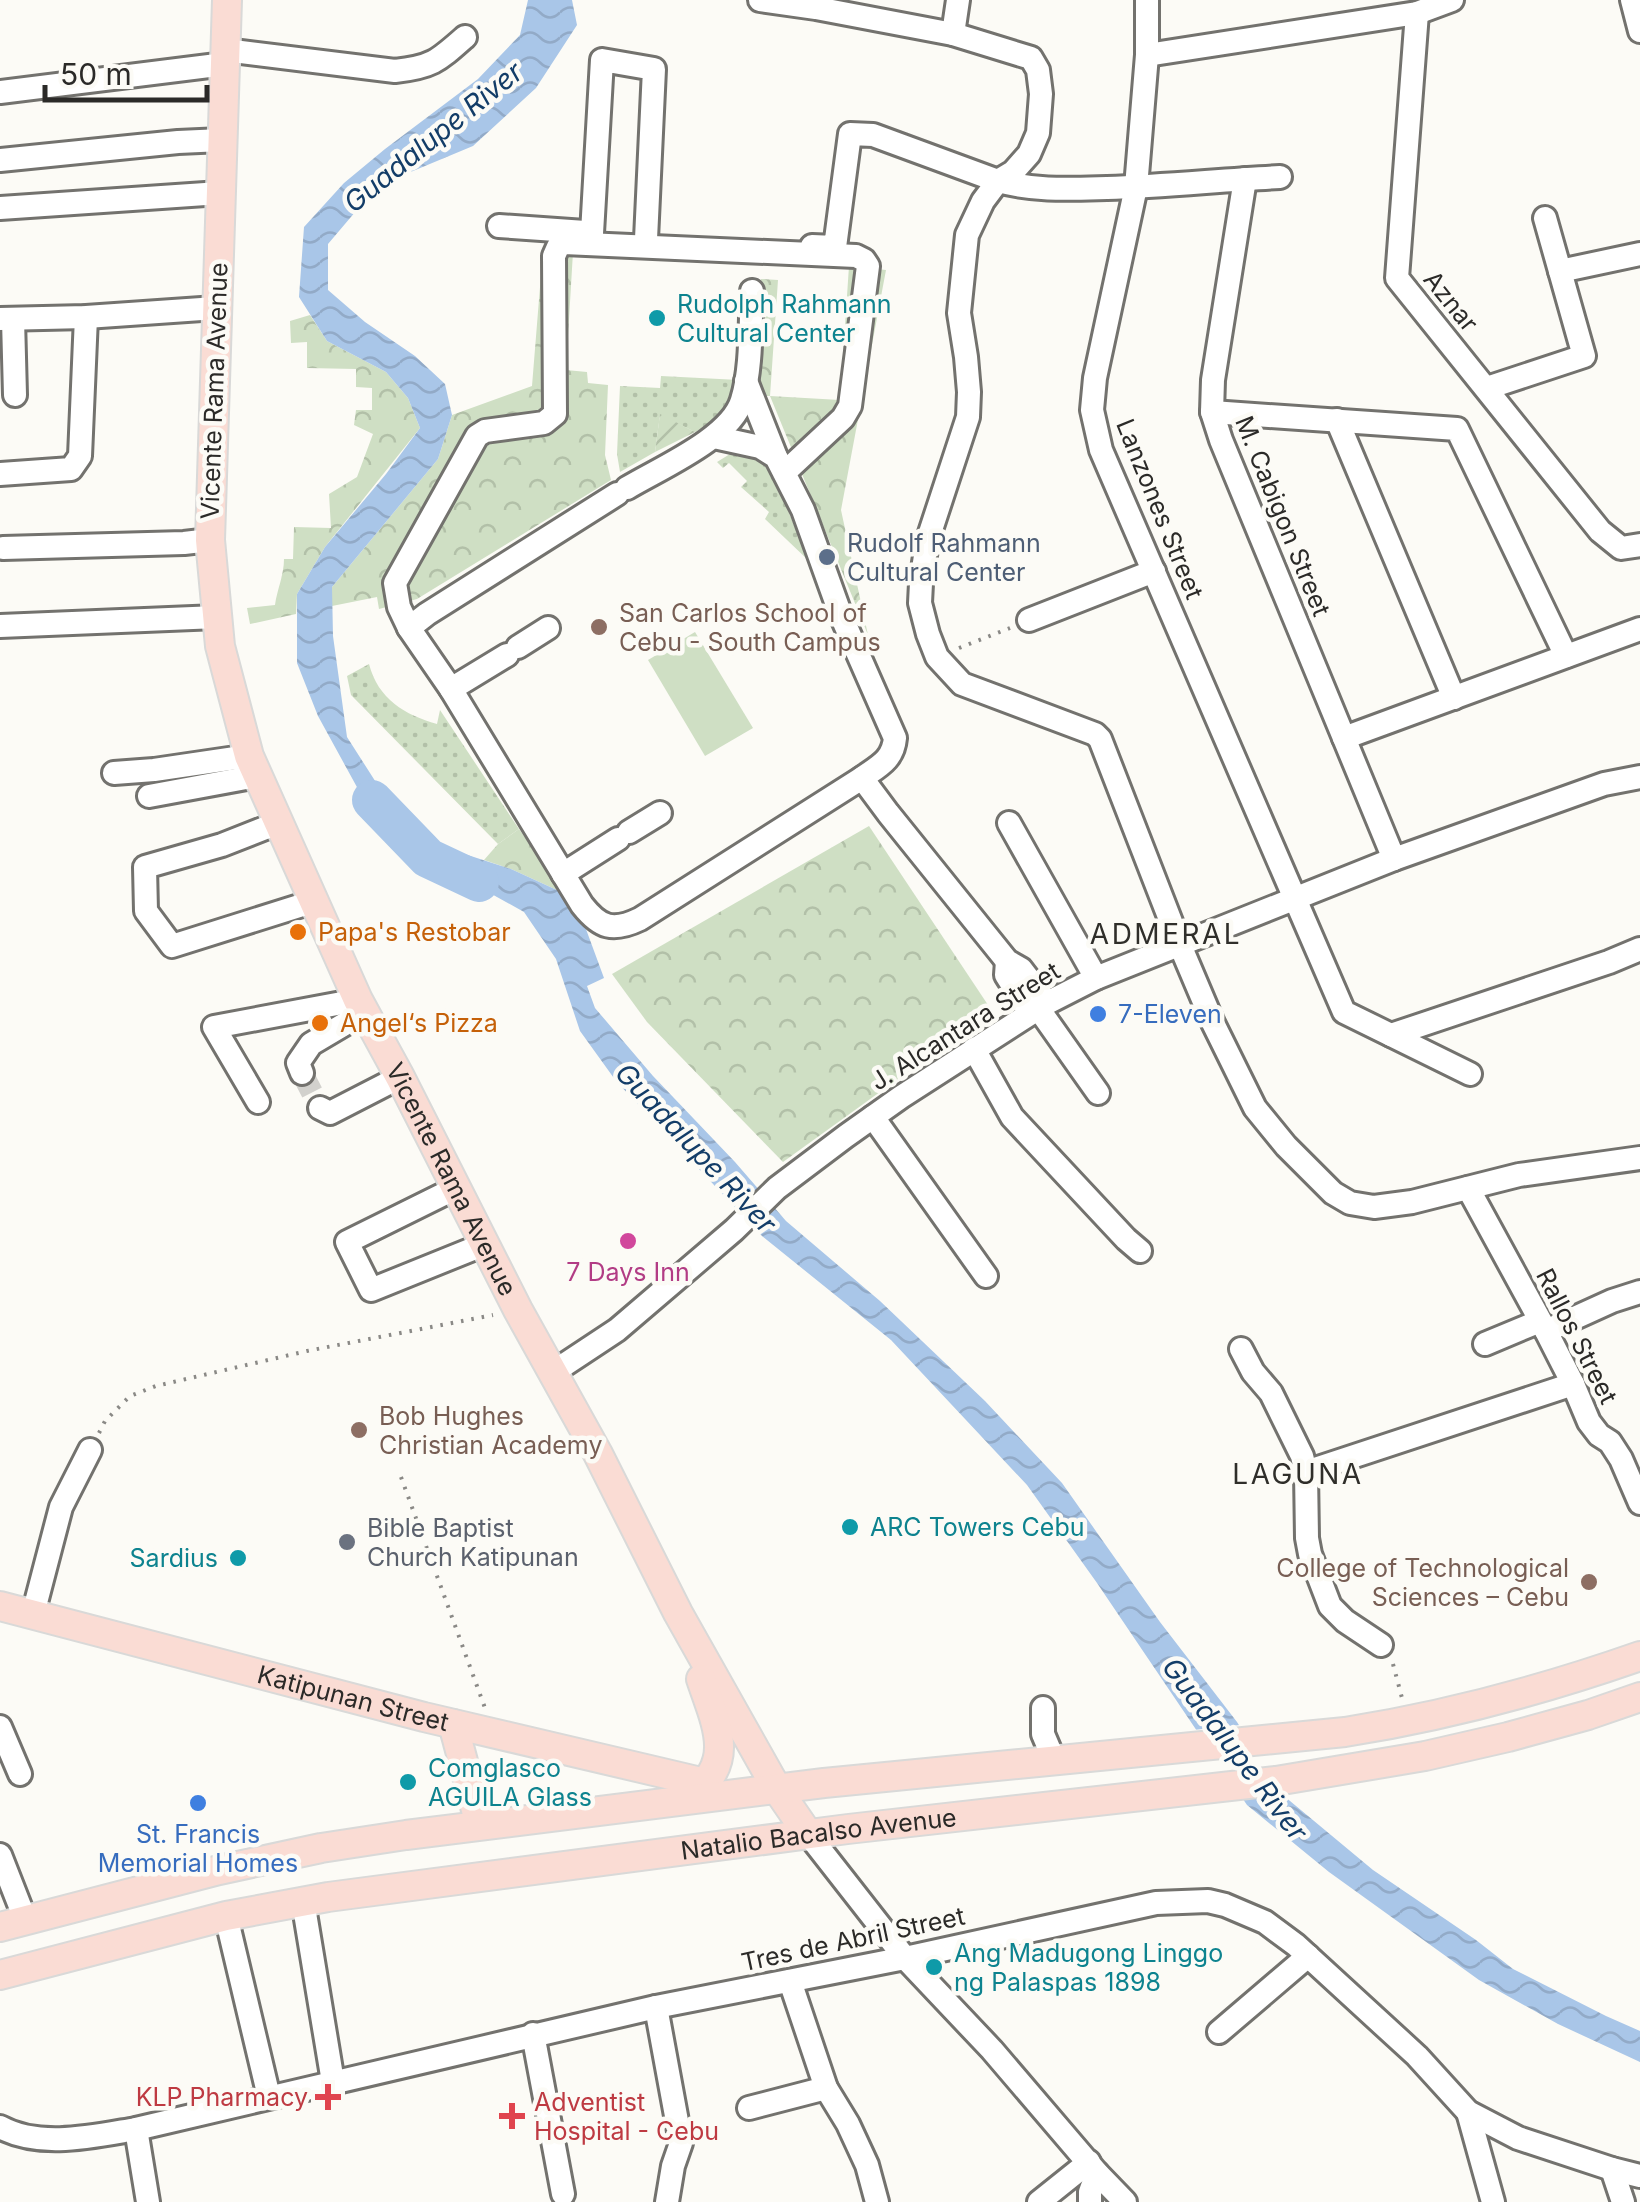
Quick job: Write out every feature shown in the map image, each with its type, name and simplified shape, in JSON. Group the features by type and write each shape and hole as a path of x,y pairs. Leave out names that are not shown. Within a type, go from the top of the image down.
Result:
{"main road":[{"name":"Vicente Rama Avenue","path":"228,0 210,540 220,646 253,766 362,1006 518,1310 598,1454 678,1613 777,1789 808,1834"},
{"name":"Katipunan Street","path":"0,1606 453,1724 694,1792"},
{"path":"678,1613 717,1732 716,1769 694,1792"},
{"name":"Natalio Bacalso Avenue","path":"12,1923 304,1852 694,1792 777,1789 1345,1732 1408,1722 1496,1702 1640,1656"},
{"name":"Natalio Bacalso Avenue","path":"0,1974 226,1916 303,1901 808,1834 1276,1781 1425,1756 1640,1697"},
{"path":"453,1724 480,1825"},
{"path":"1188,1791 1191,1746"},
{"path":"1036,1808 1041,1762"}],"street":[{"path":"760,0 953,34 1031,58 1038,70 1038,134 1029,154 1013,172 998,181 983,201 967,235 959,314 966,357 968,417 928,542 920,602 938,657 962,684 1095,734 1100,740 1213,1024 1255,1108 1333,1193 1350,1203 1374,1207 1468,1188 1514,1166 1640,1158"},
{"path":"953,34 958,0"},
{"name":"Lanzones Street","path":"1147,0 1147,55 1136,186 1095,378 1092,410 1101,450 1344,1012 1470,1074"},
{"path":"1147,55 1417,13 1452,0"},
{"path":"1632,0 1640,31"},
{"name":"Aznar","path":"1417,13 1397,278 1600,532 1621,548 1640,546"},
{"path":"0,92 225,57 376,70 423,67 436,62 465,37"},
{"path":"592,233 602,60 654,69 646,240"},
{"path":"499,226 646,240 835,246 850,134 873,134 1019,187 1056,190 1280,177"},
{"path":"0,160 222,140"},
{"name":"M. Cabigon Street","path":"1245,179 1213,380 1212,412 1394,859"},
{"path":"0,208 220,194"},
{"path":"1487,388 1584,356 1545,218"},
{"path":"746,381 780,465 803,510 840,613 895,738 894,750 867,786 640,919 613,926 594,920 409,628 399,607 395,583 477,436 485,431 544,423 556,414 554,256 558,246 564,243 856,256 864,260 868,266 850,406 844,418 780,465"},
{"path":"1560,271 1640,254"},
{"path":"409,628 622,491 714,437 738,410 746,381 752,291"},
{"path":"15,395 6,319 216,308"},
{"path":"0,474 71,468 80,456 86,317"},
{"path":"1212,412 1457,429 1566,656"},
{"path":"1337,420 1454,698"},
{"path":"714,437 760,447 780,465"},
{"path":"3,548 210,540"},
{"path":"1029,620 1154,571"},
{"path":"0,626 218,616"},
{"path":"451,689 548,628"},
{"path":"1344,738 1640,629"},
{"path":"1612,640 1640,642"},
{"path":"114,773 253,766"},
{"path":"149,796 253,766"},
{"name":"J. Alcantara Street","path":"552,1372 617,1330 777,1188 873,1116 1039,1008 1096,978 1394,859 1604,784 1640,777"},
{"path":"867,786 1007,961 1006,975 1039,1008 1098,1093"},
{"path":"563,874 660,813"},
{"path":"278,823 144,866 146,911 172,946 314,901"},
{"path":"1008,823 1096,978"},
{"path":"1391,1035 1640,949"},
{"path":"302,1073 298,1063 311,1044 362,1006"},
{"path":"258,1102 214,1028 362,1006"},
{"path":"974,1049 1012,1117 1140,1251"},
{"path":"320,1108 330,1113 400,1077"},
{"path":"873,1116 986,1276"},
{"path":"456,1188 347,1242 371,1290 484,1244"},
{"name":"Rallos Street","path":"1468,1188 1573,1384 1589,1422 1621,1459 1640,1504"},
{"path":"1485,1344 1640,1292"},
{"path":"1241,1348 1253,1372 1271,1394 1302,1456 1306,1472 1307,1538 1330,1606 1381,1645"},
{"path":"1306,1472 1573,1384"},
{"path":"32,1614 61,1506 90,1450"},
{"path":"1041,1762 1043,1708"},
{"path":"3,1741 20,1774"},
{"name":"Vicente Rama Avenue","path":"808,1834 905,1958 992,2050 1125,2202"},
{"path":"0,1855 12,1923"},
{"name":"Tres de Abril Street","path":"0,2127 12,2134 60,2138 136,2129 656,2007 1185,1900 1208,1901 1265,1922 1417,2056 1468,2112 1518,2138 1640,2176"},
{"path":"303,1901 333,2082"},
{"path":"226,1916 269,2098"},
{"path":"1219,2032 1308,1956"},
{"path":"790,1981 826,2088 867,2164 877,2202"},
{"path":"656,2007 681,2143 667,2202"},
{"path":"533,2034 563,2194"},
{"path":"748,2108 826,2088"},
{"path":"1468,2112 1493,2202"},
{"path":"136,2129 148,2202"},
{"path":"1039,2202 1093,2168"},
{"path":"1090,2202 1093,2168"},
{"path":"1612,2169 1623,2202"}],"path":[{"path":"938,657 1029,620"},
{"path":"90,1450 105,1422 130,1396 156,1386 307,1351 518,1310"},
{"path":"401,1477 494,1735"},
{"path":"1381,1645 1388,1648 1408,1722"}],"green space":[{"path":"543,250 573,252 566,370 587,372 588,383 608,385 605,455 611,480 417,599 379,609 377,597 332,606 332,587 438,459 452,415 532,386"},
{"path":"849,266 886,270 841,510 868,635 770,396 840,400"},
{"path":"761,279 778,280 770,396 759,396 753,380"},
{"path":"310,315 327,341 386,372 408,398 420,428 325,547 297,594 296,614 250,624 247,608 275,605 284,559 293,559 294,527 331,528 329,494 357,477 373,434 354,425 356,410 372,410 372,388 356,387 356,369 307,368 307,342 291,343 290,321"},
{"path":"661,376 739,380 733,405 695,432 660,415 655,452 620,472 620,386 660,388"},
{"path":"660,414 695,432 655,452"},
{"path":"730,454 752,454 773,473 808,560 765,519 769,512 741,487 747,481 729,463 723,468 717,462"},
{"path":"695,632 753,728 705,756 648,660"},
{"path":"369,664 379,687 394,704 437,724 440,710 519,829 498,844 351,695 347,676"},
{"path":"869,826 992,1011 783,1162 647,1022 612,974"},
{"path":"519,829 561,888 559,891 484,860"}],"water":[{"path":"528,0 572,0 577,25 536,88 473,146 389,181 328,244 328,290 365,322 415,356 445,384 452,415 438,459 332,587 333,636 347,737 386,798 440,846 511,869 559,891 583,921 604,978 587,986 595,1008 786,1221 880,1301 985,1401 1062,1483 1160,1622 1237,1722 1284,1796 1373,1870 1513,1969 1640,2031 1640,2062 1558,2024 1479,1980 1329,1872 1247,1805 1027,1485 891,1340 762,1236 616,1081 580,1031 556,959 524,912 434,862 358,789 318,716 297,663 297,594 325,547 420,428 408,398 386,372 327,341 299,297 304,227 344,183 478,79 520,35"}],"pier":[{"path":"1240,1725 1282,1790 1234,1795 1193,1730"}],"waterway":[{"name":"Guadalupe River","path":"372,800 428,858 479,882"}],"tunnel":[{"path":"302,1073 320,1108"}],"place":[{"name":"Rudolph Rahmann Cultural Center","path":"657,318"},
{"name":"Rudolf Rahmann Cultural Center","path":"827,557"},
{"name":"San Carlos School of Cebu - South Campus","path":"599,627"},
{"name":"Papa's Restobar","path":"298,932"},
{"name":"7-Eleven","path":"1098,1014"},
{"name":"Angel‘s Pizza","path":"320,1023"},
{"name":"7 Days Inn","path":"628,1241"},
{"name":"Bob Hughes Christian Academy","path":"359,1430"},
{"name":"ARC Towers Cebu","path":"850,1527"},
{"name":"Bible Baptist Church Katipunan","path":"347,1542"},
{"name":"Sardius","path":"238,1558"},
{"name":"College of Technological Sciences – Cebu","path":"1589,1582"},
{"name":"Comglasco AGUILA Glass","path":"408,1782"},
{"name":"St. Francis Memorial Homes","path":"198,1803"},
{"name":"Ang Madugong Linggo ng Palaspas 1898","path":"934,1967"},
{"name":"KLP Pharmacy","path":"328,2097"},
{"name":"Adventist Hospital - Cebu","path":"512,2116"}],"district":[{"name":"ADMERAL","path":"1166,934"},
{"name":"LAGUNA","path":"1298,1474"}]}
